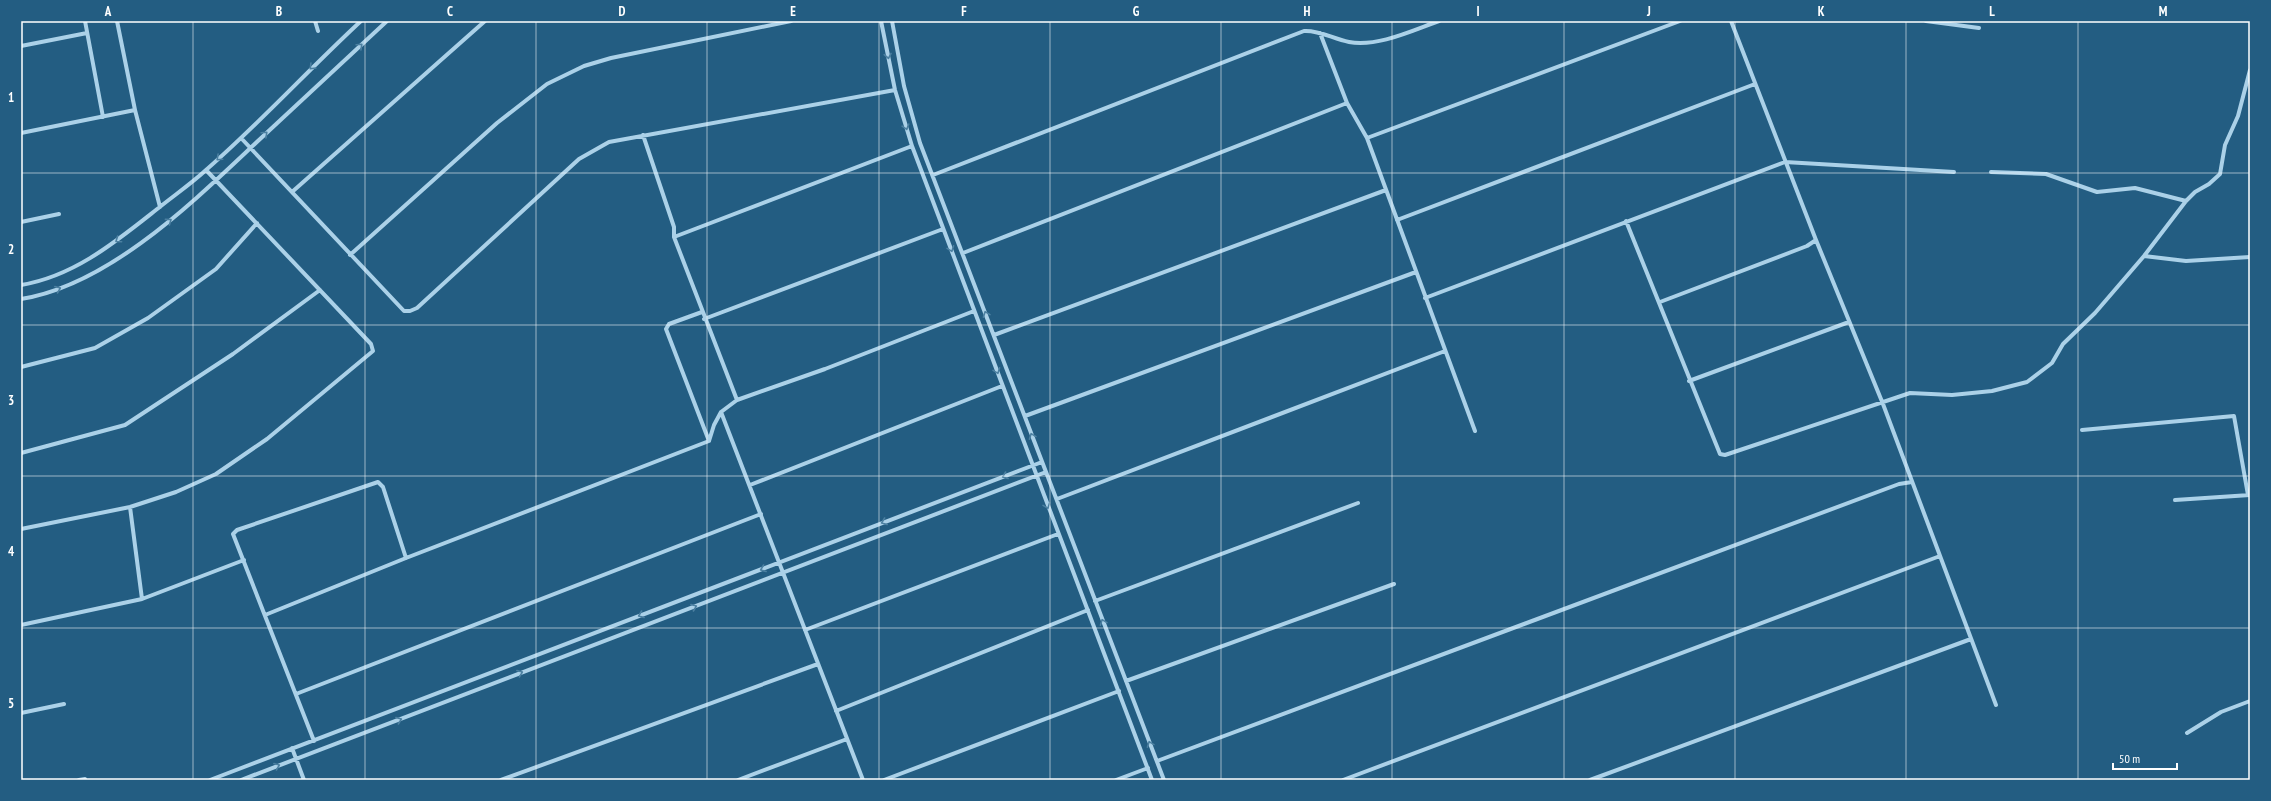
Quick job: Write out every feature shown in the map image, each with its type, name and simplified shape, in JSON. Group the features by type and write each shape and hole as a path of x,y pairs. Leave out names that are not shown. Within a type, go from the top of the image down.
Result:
{"street":[{"path":"85,21 103,117"},
{"path":"117,21 135,110 160,207"},
{"path":"315,21 318,31"},
{"path":"21,285 48,278 74,267 133,230 206,170 241,138 361,21"},
{"path":"21,300 60,288 108,264 182,212 387,21"},
{"path":"292,192 485,21"},
{"path":"350,255 498,123 547,84 584,66 611,58 791,21"},
{"path":"881,21 895,90 912,146 1152,780"},
{"path":"892,21 909,104 920,143 1164,780"},
{"path":"933,175 1304,31 1320,33 1347,42 1360,43 1394,37 1439,21"},
{"path":"1367,138 1680,21"},
{"path":"1731,21 1785,162 1883,404 1996,705"},
{"path":"1926,21 1979,28"},
{"path":"21,46 87,33"},
{"path":"1320,33 1347,103 1367,138 1475,431"},
{"path":"1626,221 1660,302 1689,381 1720,454 1725,455 1883,404 1910,393 1965,394 1992,391 2027,382 2052,363 2063,344 2095,313 2144,256 2186,201 2195,192 2209,184 2220,174 2225,145 2238,116 2250,70"},
{"path":"1397,220 1755,84"},
{"path":"241,138 404,311 410,311 417,308 579,159 609,142 895,90"},
{"path":"963,254 1347,103"},
{"path":"900,106 909,104"},
{"path":"21,133 135,110"},
{"path":"643,135 674,227 674,237 704,319 737,400"},
{"path":"674,237 912,146"},
{"path":"1426,298 1785,162 1954,172"},
{"path":"21,530 130,507 176,492 216,474 267,439 368,356 372,351 371,344 206,170"},
{"path":"1991,172 2046,174 2097,192 2135,188 2186,201"},
{"path":"994,335 1386,190"},
{"path":"21,222 59,214"},
{"path":"21,366 95,348 148,318 216,269 257,223"},
{"path":"704,319 943,229"},
{"path":"1660,302 1807,246 1816,240"},
{"path":"2144,256 2186,261 2250,257"},
{"path":"1024,416 1416,272"},
{"path":"21,453 124,425 233,354 320,290"},
{"path":"709,441 714,425 721,412 737,400 825,369 974,311"},
{"path":"702,312 669,324 666,329 709,441"},
{"path":"1689,381 1849,322"},
{"path":"1057,499 1445,352"},
{"path":"750,485 1002,386"},
{"path":"721,412 863,780"},
{"path":"2082,430 2234,416 2249,495 2175,500"},
{"path":"265,615 406,558 709,441"},
{"path":"210,780 1042,462"},
{"path":"241,780 1046,472"},
{"path":"314,740 233,534 238,530 378,482 383,487 406,558"},
{"path":"1157,761 1899,484 1912,482"},
{"path":"1095,601 1358,503"},
{"path":"130,507 142,599"},
{"path":"296,694 761,514"},
{"path":"806,630 1058,534"},
{"path":"1343,780 1940,556"},
{"path":"21,625 142,599 244,560"},
{"path":"1126,681 1394,584"},
{"path":"836,711 1088,610"},
{"path":"1590,780 1971,639"},
{"path":"501,780 818,664"},
{"path":"884,780 1119,690"},
{"path":"2187,733 2221,712 2250,701"},
{"path":"21,713 64,704"},
{"path":"738,780 847,739"},
{"path":"292,748 304,780"},
{"path":"1116,780 1148,768"},
{"path":"253,775 255,780"},
{"path":"79,780 85,779"}]}
